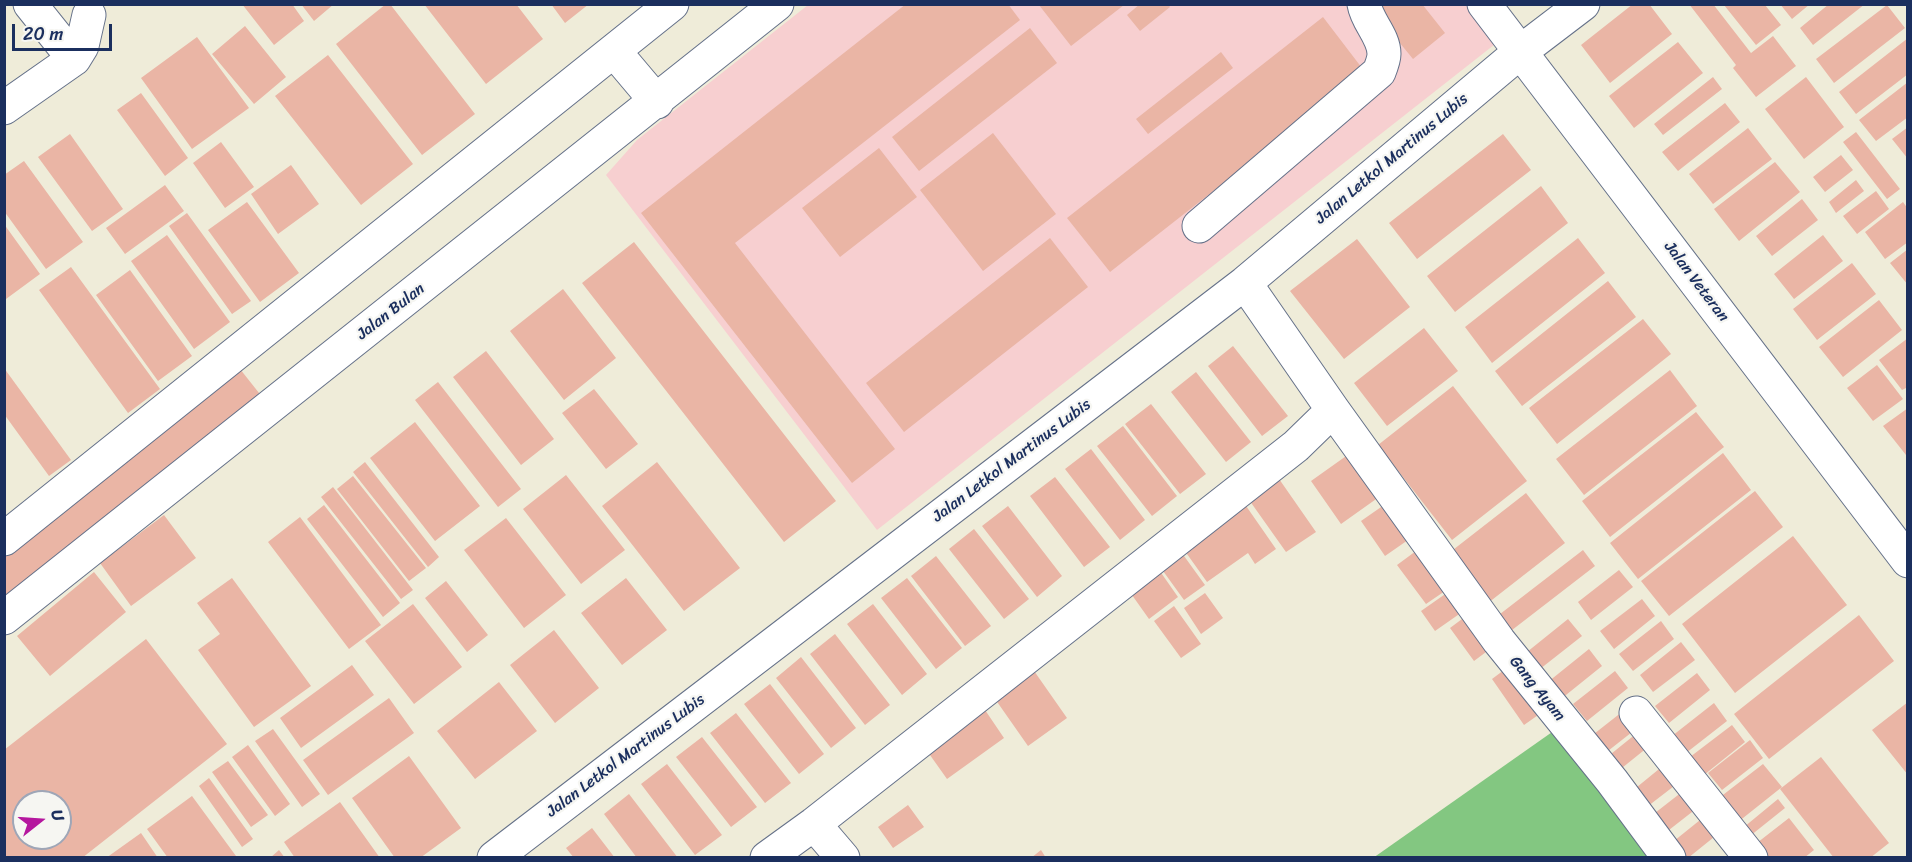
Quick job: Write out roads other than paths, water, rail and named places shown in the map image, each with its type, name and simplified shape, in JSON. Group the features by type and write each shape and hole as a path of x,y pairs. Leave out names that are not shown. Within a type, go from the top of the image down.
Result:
{"street":[{"path":"30,4 74,59"},
{"path":"4,539 672,4"},
{"name":"Jalan Bulan","path":"4,618 657,102 777,4"},
{"path":"1199,226 1379,72 1384,54 1376,29 1366,13 1365,4"},
{"name":"Jalan Veteran","path":"1484,4 1908,561"},
{"name":"Jalan Letkol Martinus Lubis","path":"494,858 1245,283 1520,52 1583,4"},
{"path":"4,108 74,59 82,46 90,15"},
{"path":"614,51 657,102"},
{"name":"Gang Ayam","path":"1245,283 1499,641 1612,781 1669,858"},
{"path":"767,858 814,824 1296,446 1333,410"},
{"path":"1636,713 1751,858"},
{"path":"814,824 843,858"}]}
